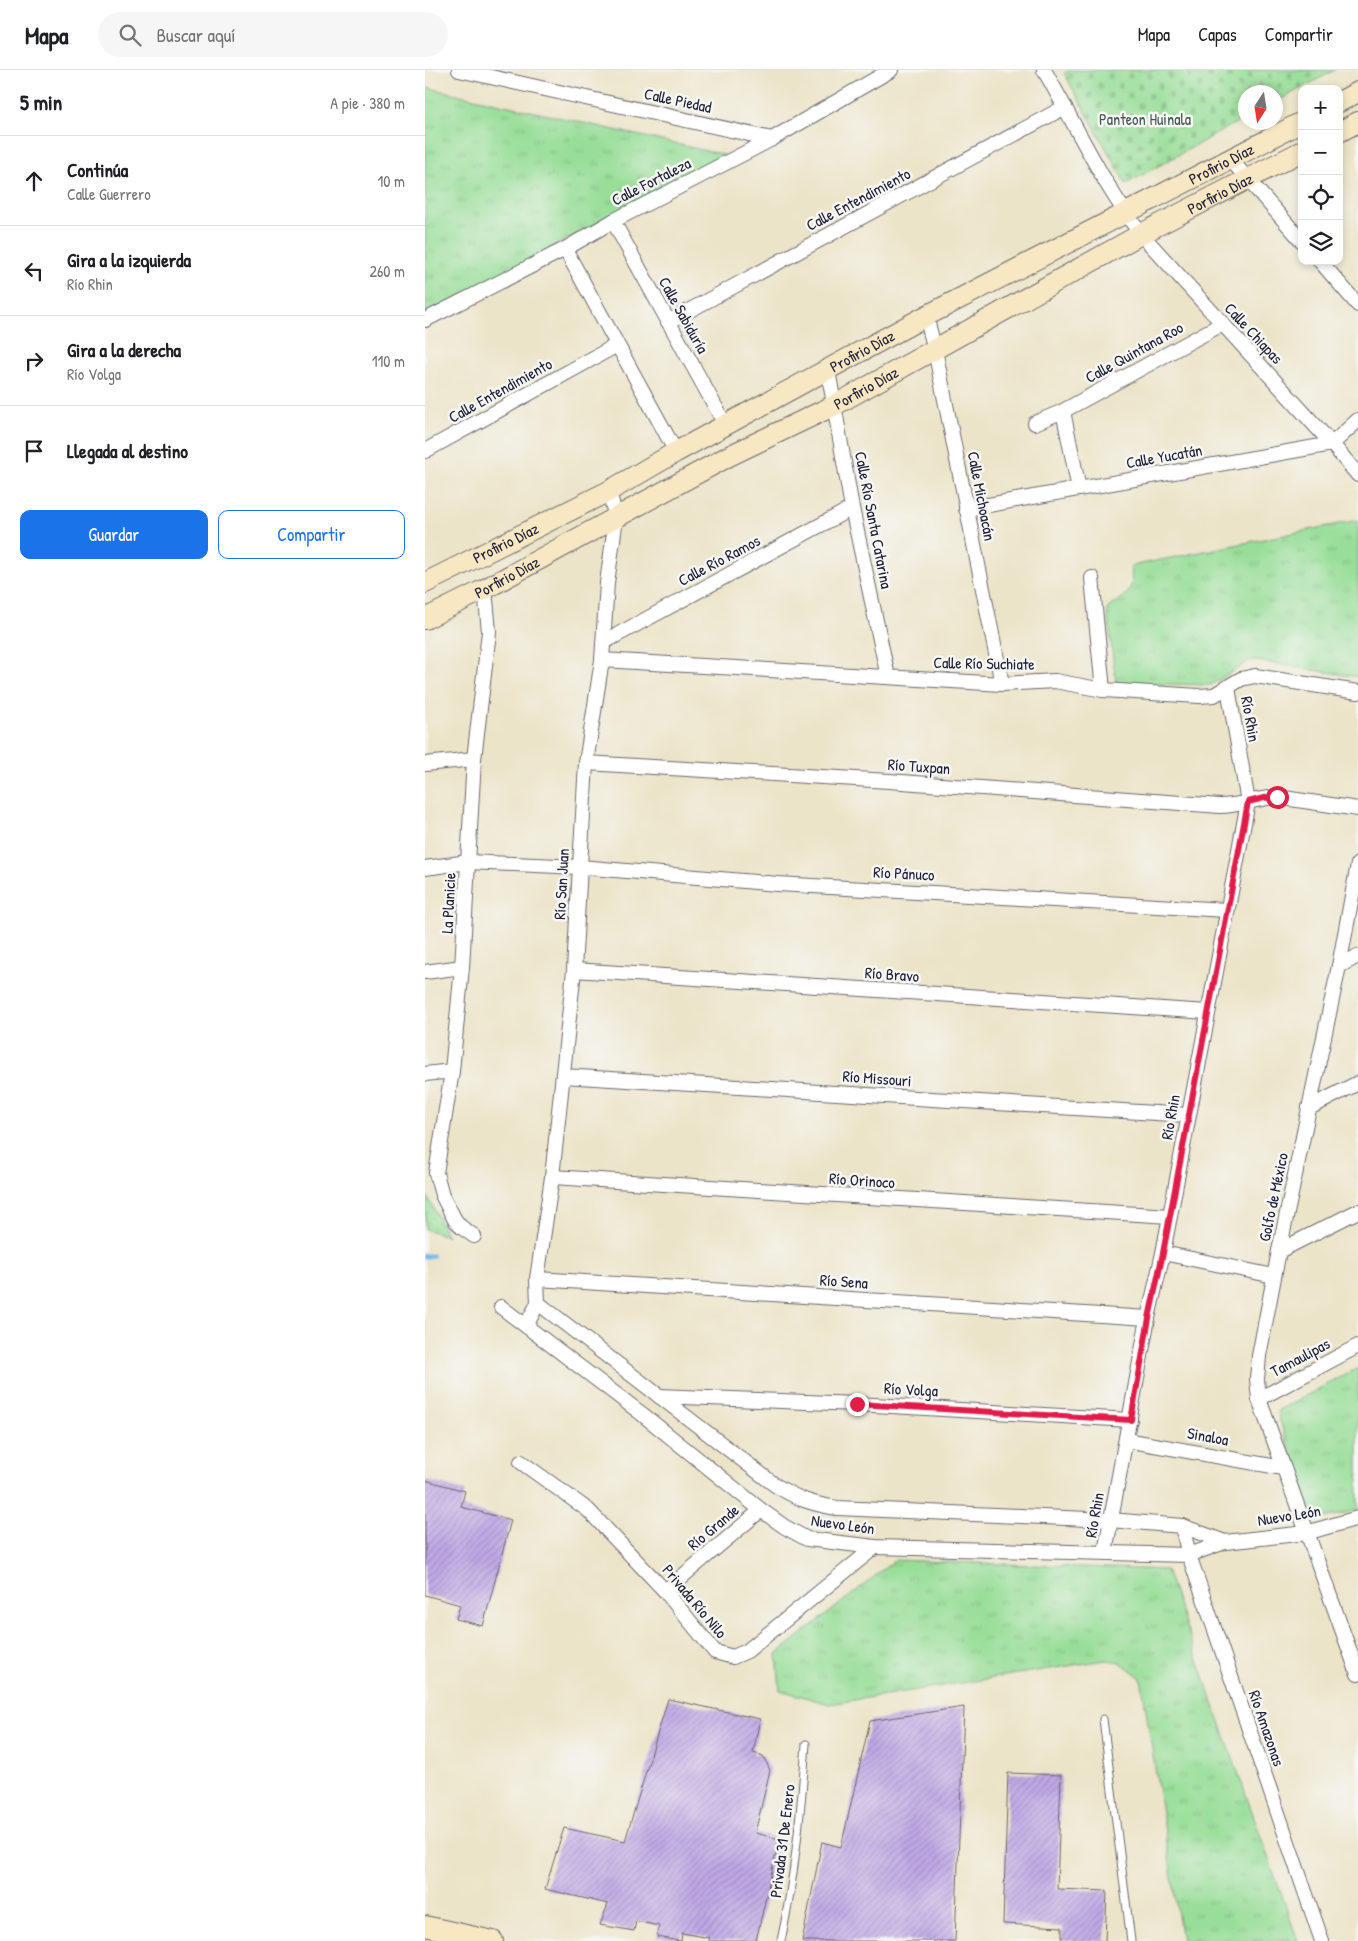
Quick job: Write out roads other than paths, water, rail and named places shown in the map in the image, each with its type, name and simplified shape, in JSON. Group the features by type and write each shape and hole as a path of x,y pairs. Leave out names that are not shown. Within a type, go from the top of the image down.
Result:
{"street":[{"name":"Calle Piedad","path":"459,70 772,139"},
{"name":"Calle Fortaleza","path":"425,320 565,249 613,221 772,139 876,74 891,70"},
{"name":"Calle Chiapas","path":"1044,70 1125,214 1358,475"},
{"path":"1343,100 1358,92"},
{"name":"Calle Entendimiento","path":"667,322 1065,107"},
{"path":"1343,130 1358,122"},
{"name":"Profirio Díaz","path":"425,583 609,491 676,452 925,316 1298,124"},
{"name":"Porfirio Díaz","path":"425,619 485,589 729,456 835,406 1141,234 1298,153"},
{"path":"1231,160 1298,236"},
{"name":"Calle Sabiduría","path":"613,221 726,426"},
{"path":"565,249 676,452"},
{"path":"1323,265 1358,305"},
{"name":"Calle Michoacán","path":"925,316 935,350 1002,684"},
{"name":"Calle Quintana Roo","path":"1035,423 1063,410 1222,324"},
{"name":"Calle Entendimiento","path":"425,451 617,346"},
{"name":"Calle Río Santa Catarina","path":"828,370 852,508 889,677"},
{"path":"1063,410 1079,489"},
{"path":"1332,444 1358,420"},
{"name":"Calle Yucatán","path":"966,509 1332,444"},
{"name":"Río San Juan","path":"537,1279 552,1176 563,1076 573,970 586,763 602,660 607,583 616,518 609,491"},
{"name":"Calle Río Ramos","path":"604,642 852,508"},
{"path":"1092,578 1103,690"},
{"name":"La Planicie","path":"474,1236 455,1220 430,1174 452,1070 462,967 474,759 489,632 485,589"},
{"name":"Calle Río Suchiate","path":"602,660 1002,684 1055,681 1103,690 1199,696 1215,694 1241,680 1255,676 1358,692"},
{"name":"Río Rhin","path":"1105,1552 1248,802 1227,688"},
{"path":"425,764 474,759"},
{"name":"Río Tuxpan","path":"586,763 889,781 1220,806 1235,806 1264,798 1277,797 1358,808"},
{"name":"Río Pánuco","path":"425,868 468,862 580,867 778,884 1226,910"},
{"name":"Golfo de México","path":"1358,864 1339,966 1274,1276 1259,1356 1257,1379 1259,1399 1306,1533 1353,1644 1358,1674"},
{"path":"1339,966 1358,956"},
{"path":"425,972 462,967"},
{"name":"Río Bravo","path":"573,970 1208,1012"},
{"path":"425,1074 452,1070"},
{"name":"Río Missouri","path":"563,1076 1188,1115"},
{"path":"1309,1108 1358,1083"},
{"name":"Río Orinoco","path":"552,1176 1170,1216"},
{"path":"1279,1251 1358,1211"},
{"path":"1163,1253 1274,1276"},
{"path":"526,1326 538,1303 537,1279"},
{"name":"Río Sena","path":"537,1279 1149,1318"},
{"name":"Nuevo León","path":"538,1303 775,1485 795,1497 813,1504 837,1508 1111,1520 1182,1526 1225,1542"},
{"name":"Nuevo León","path":"501,1307 642,1414 761,1510 785,1527 807,1539 875,1547 1189,1555 1225,1542 1306,1533 1358,1518"},
{"name":"Tamaulipas","path":"1259,1399 1358,1346"},
{"name":"Río Volga","path":"659,1396 867,1404 1131,1420"},
{"name":"Sinaloa","path":"1126,1440 1283,1468"},
{"name":"Privada Río Nilo","path":"521,1462 588,1510 665,1590 715,1652 733,1657 747,1652 875,1547"},
{"name":"Río Grande","path":"665,1590 761,1510"},
{"name":"Río Amazonas","path":"1182,1526 1189,1555 1322,1941"},
{"path":"425,1926 481,1940"}],"lane":[{"path":"1103,1719 1131,1941"},
{"name":"Privada 31 De Enero","path":"781,1941 797,1842 806,1744"}],"waterway":[{"path":"425,1256 432,1256"}],"park label":[{"name":"Panteon Huinala","path":"1145,119"}]}
